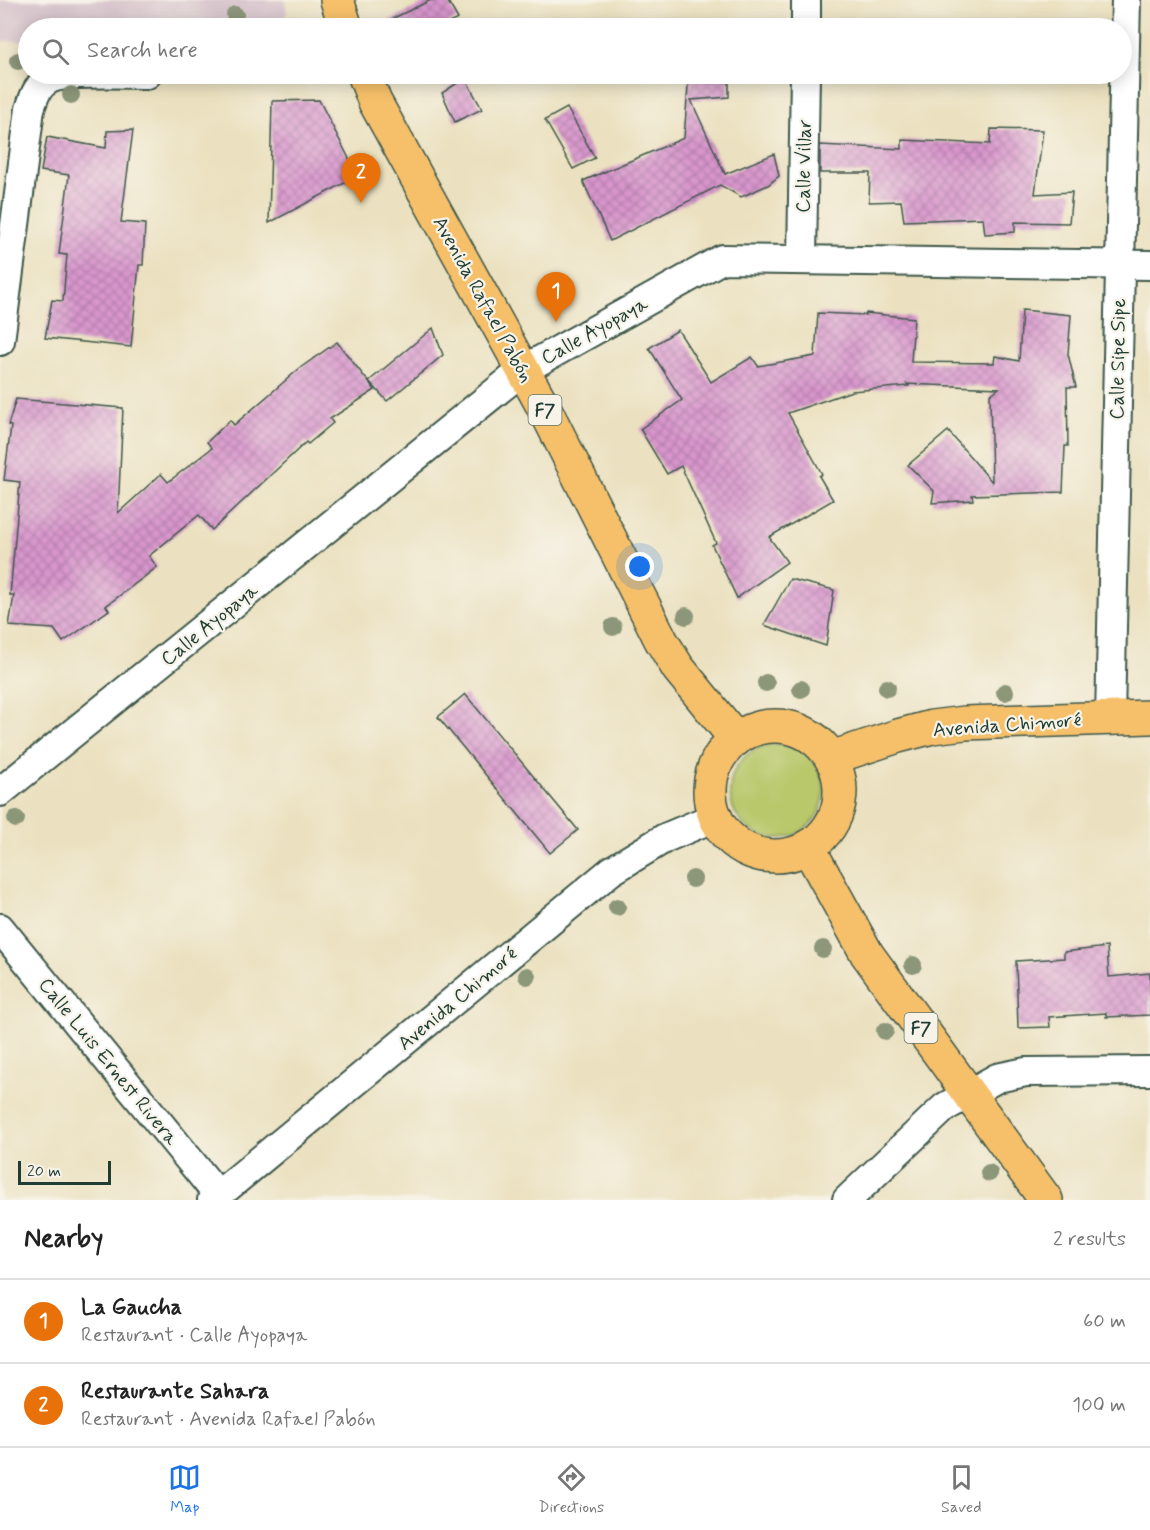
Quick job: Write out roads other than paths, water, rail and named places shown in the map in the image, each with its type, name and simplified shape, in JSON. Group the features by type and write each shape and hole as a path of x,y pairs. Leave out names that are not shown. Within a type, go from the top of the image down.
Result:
{"highway":[{"path":"337,0 343,18"},
{"name":"Avenida Rafael Pabón","path":"368,84 375,102 549,417 661,640 678,668 736,739"},
{"name":"Avenida Chimoré","path":"831,758 898,736 965,723 1150,717"},
{"path":"788,727 813,738 831,758 840,782 838,808 832,823 822,837 808,847 791,854 772,856 754,853 738,845 724,833 715,817 710,796 712,775 721,754 736,739 760,728 788,727"},
{"name":"F7","path":"808,847 867,954 1046,1200"}],"street":[{"path":"806,0 806,18"},
{"name":"Calle Sipe Sipe","path":"1126,0 1126,18"},
{"path":"0,340 30,109 37,89 44,84"},
{"name":"Calle Villar","path":"802,259 805,84"},
{"name":"Calle Sipe Sipe","path":"1110,718 1124,84"},
{"name":"Calle Ayopaya","path":"0,792 523,370 722,259 1150,265"},
{"name":"Avenida Chimoré","path":"226,1195 611,871 665,838 715,817"},
{"name":"Calle Luis Ernest Rivera","path":"0,928 226,1195"},
{"path":"847,1200 945,1107 997,1078 1026,1072 1150,1071"}],"place":[{"name":"Restaurante Sahara","path":"361,203"},
{"name":"La Gaucha","path":"556,322"}]}
